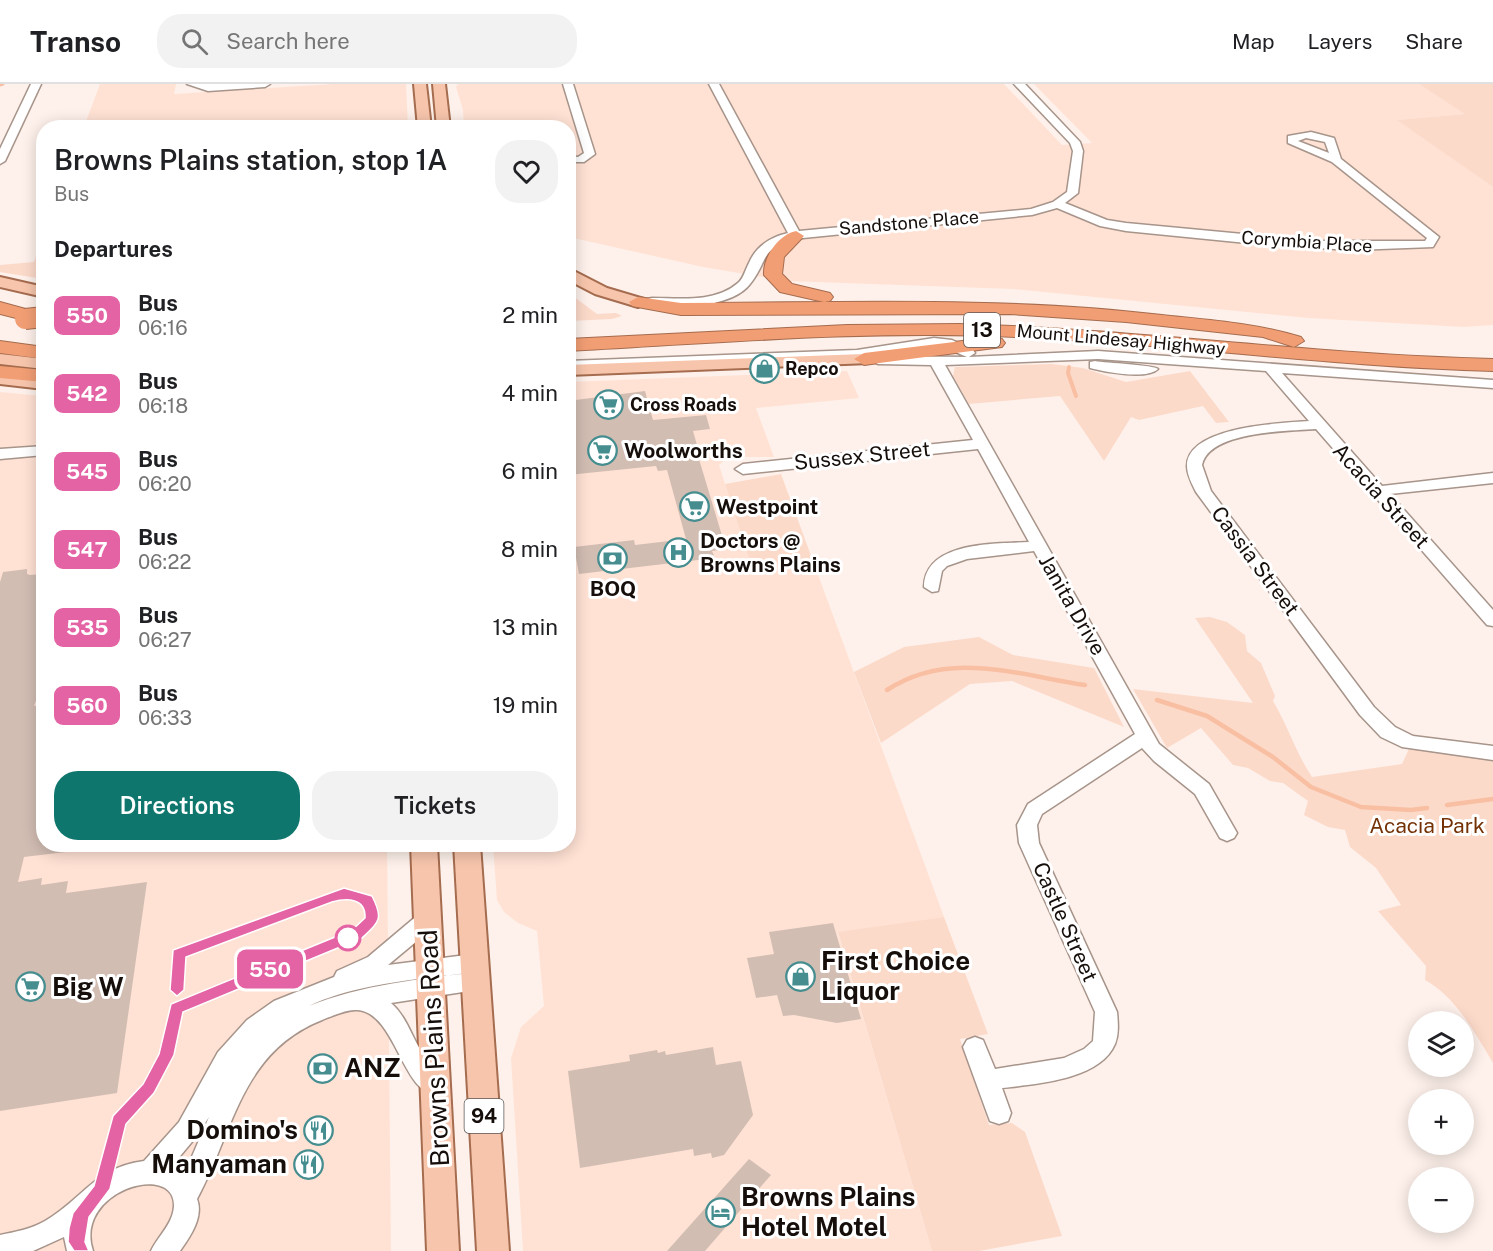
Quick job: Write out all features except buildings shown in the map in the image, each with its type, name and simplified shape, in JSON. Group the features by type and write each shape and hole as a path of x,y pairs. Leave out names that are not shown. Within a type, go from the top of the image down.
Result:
{"highway":[{"path":"796,236 776,254 772,265 776,280 793,291 819,297 1137,318 1264,332 1294,341"},
{"path":"638,302 669,309 702,310 980,307"},
{"path":"0,308 36,319"},
{"name":"Mount Lindesay Highway","path":"576,329 957,316 1089,322 1386,347 1493,347"},
{"path":"0,319 36,319"},
{"name":"Mount Lindesay Highway","path":"576,345 847,331 974,330 1096,336 1291,355 1433,364 1493,364"},
{"path":"0,331 36,335"},
{"path":"864,359 1014,343 1317,364 1412,367 1433,364"},
{"path":"0,347 36,352"},
{"path":"0,372 36,375"}],"main road":[{"path":"420,84 424,120"},
{"path":"441,85 443,120"},
{"path":"576,277 601,291 638,302"},
{"path":"0,282 36,290"},
{"path":"0,359 36,363"},
{"name":"Mount Lindesay Highway","path":"576,370 864,359"},
{"path":"0,379 36,383"},
{"name":"Browns Plains Road","path":"424,852 443,1251"},
{"name":"Browns Plains Road","path":"468,852 493,1251"}],"street":[{"path":"0,161 36,84"},
{"path":"192,84 208,88 265,84"},
{"path":"556,84 568,120"},
{"path":"568,84 590,154 580,160 576,160"},
{"path":"714,84 796,236"},
{"path":"1019,84 1075,142 1078,151 1072,193 1057,204"},
{"name":"Corymbia Place","path":"1057,204 1104,223 1126,227 1305,243 1393,247 1429,244 1433,237 1336,160"},
{"name":"Sandstone Place","path":"638,302 698,301 731,293 748,279 764,248 778,240 796,236 1032,212 1057,204"},
{"name":"Mount Lindesay Highway","path":"576,365 857,354 934,342 993,359"},
{"name":"Mount Lindesay Highway","path":"1049,357 1118,369 1140,370 1197,364"},
{"path":"1126,357 1138,365 1140,370"},
{"name":"Mount Lindesay Highway","path":"864,359 936,361 1126,357 1493,384"},
{"name":"Janita Drive","path":"936,361 1146,736 1160,757 1192,778 1204,791 1227,833"},
{"name":"Acacia Street","path":"1271,369 1317,425 1493,621"},
{"name":"Cassia Street","path":"1317,425 1244,432 1220,438 1203,448 1195,462 1196,475 1204,492 1367,711 1388,732 1409,742 1493,753"},
{"name":"Sussex Street","path":"743,469 982,444"},
{"path":"0,454 36,451"},
{"path":"1376,491 1493,478"},
{"path":"932,587 935,568 943,561 956,556 1038,546"},
{"name":"Castle Street","path":"987,1080 1084,1063 1101,1048 1107,1033 1106,1012 1029,843 1025,828 1028,818 1035,809 1146,736"},
{"path":"150,1171 192,1123 231,1052 242,1039 270,1015 292,1001 376,963 427,920"},
{"path":"325,988 475,972"},
{"path":"186,1196 200,1171 242,1073 255,1053 270,1038 290,1023 315,1011 430,978"},
{"path":"353,1001 376,1004 387,1011 414,1060 436,1087"},
{"path":"975,1047 999,1113"},
{"path":"0,1247 46,1236 62,1227 114,1181 127,1175 150,1171 173,1178 186,1196 188,1209 184,1223 164,1251"},
{"path":"80,1251 77,1242 77,1228 82,1213 91,1199"}],"shaded area":[{"path":"100,84 176,84 174,94 333,84 406,84 408,120 87,120"},
{"path":"458,84 1004,84 1062,145 1092,143 1034,84 1419,84 1466,114 1398,120 1493,187 1493,325 1464,327 1308,318 1013,289 787,281 703,267 576,239 576,120 464,120 456,87"},
{"path":"847,371 859,398 756,408 774,457 728,457 719,465 752,568 813,561 944,917 838,933 932,1251 523,1251 511,1058 521,1027 544,1006 537,931 518,923 504,912 497,900 494,852 576,852 576,382"},
{"path":"0,392 36,395 36,852 387,852 391,1251 0,1251"}],"green space":[{"path":"1419,84 1493,84 1493,187 1397,120 1465,114"},
{"path":"36,256 36,278 0,272 0,265 34,262"},
{"path":"576,298 597,314 616,313 622,316 612,319 576,321"},
{"path":"1052,364 1083,368 1126,382 1190,371 1229,422 1216,423 1203,406 1139,420 1131,417 1104,461 1060,396 969,404 953,376 955,367"},
{"path":"781,474 813,561 752,568 725,484"},
{"name":"Acacia Park","path":"1210,617 1227,622 1245,635 1247,651 1261,663 1275,696 1273,701 1312,777 1402,764 1409,749 1493,760 1493,1063 1474,1031 1474,1011 1459,1011 1446,996 1425,980 1426,966 1378,911 1401,905 1376,868 1350,847 1345,830 1328,827 1304,815 1308,801 1283,783 1270,781 1248,768 1233,765 1201,728 1167,748 1133,689 1253,703 1195,618"},
{"path":"979,637 1013,655 1094,668 1124,727 1012,681 970,684 881,743 854,672 904,647"},
{"path":"944,917 988,1034 960,1039 989,1125 1012,1123 1025,1132 1062,1236 979,1251 932,1251 838,932"}],"waterway":[{"path":"1069,367 1068,373 1076,396"},
{"path":"887,690 911,678 935,671 959,668 1009,671 1085,685"},
{"path":"1157,700 1207,716 1273,757 1311,787 1361,807 1411,810 1427,808"},
{"path":"1447,805 1493,799"}],"bus line":[{"name":"550","path":"80,1251 77,1242 77,1228 82,1213 101,1189 119,1121 149,1089 166,1055 174,1029 176,1008 357,934 372,920 372,910 367,900 357,896 344,894 330,897 178,954 177,990"}],"place":[{"name":"Repco","path":"764,369"},
{"name":"Cross Roads","path":"609,405"},
{"name":"Woolworths","path":"603,451"},
{"name":"Westpoint","path":"695,507"},
{"name":"Doctors @ Browns Plains","path":"679,553"},
{"name":"BOQ","path":"613,558"},
{"name":"First Choice Liquor","path":"800,976"},
{"name":"Big W","path":"31,987"},
{"name":"ANZ","path":"323,1068"},
{"name":"Domino's","path":"319,1130"},
{"name":"Manyaman","path":"308,1164"},
{"name":"Browns Plains Hotel Motel","path":"720,1212"}]}
